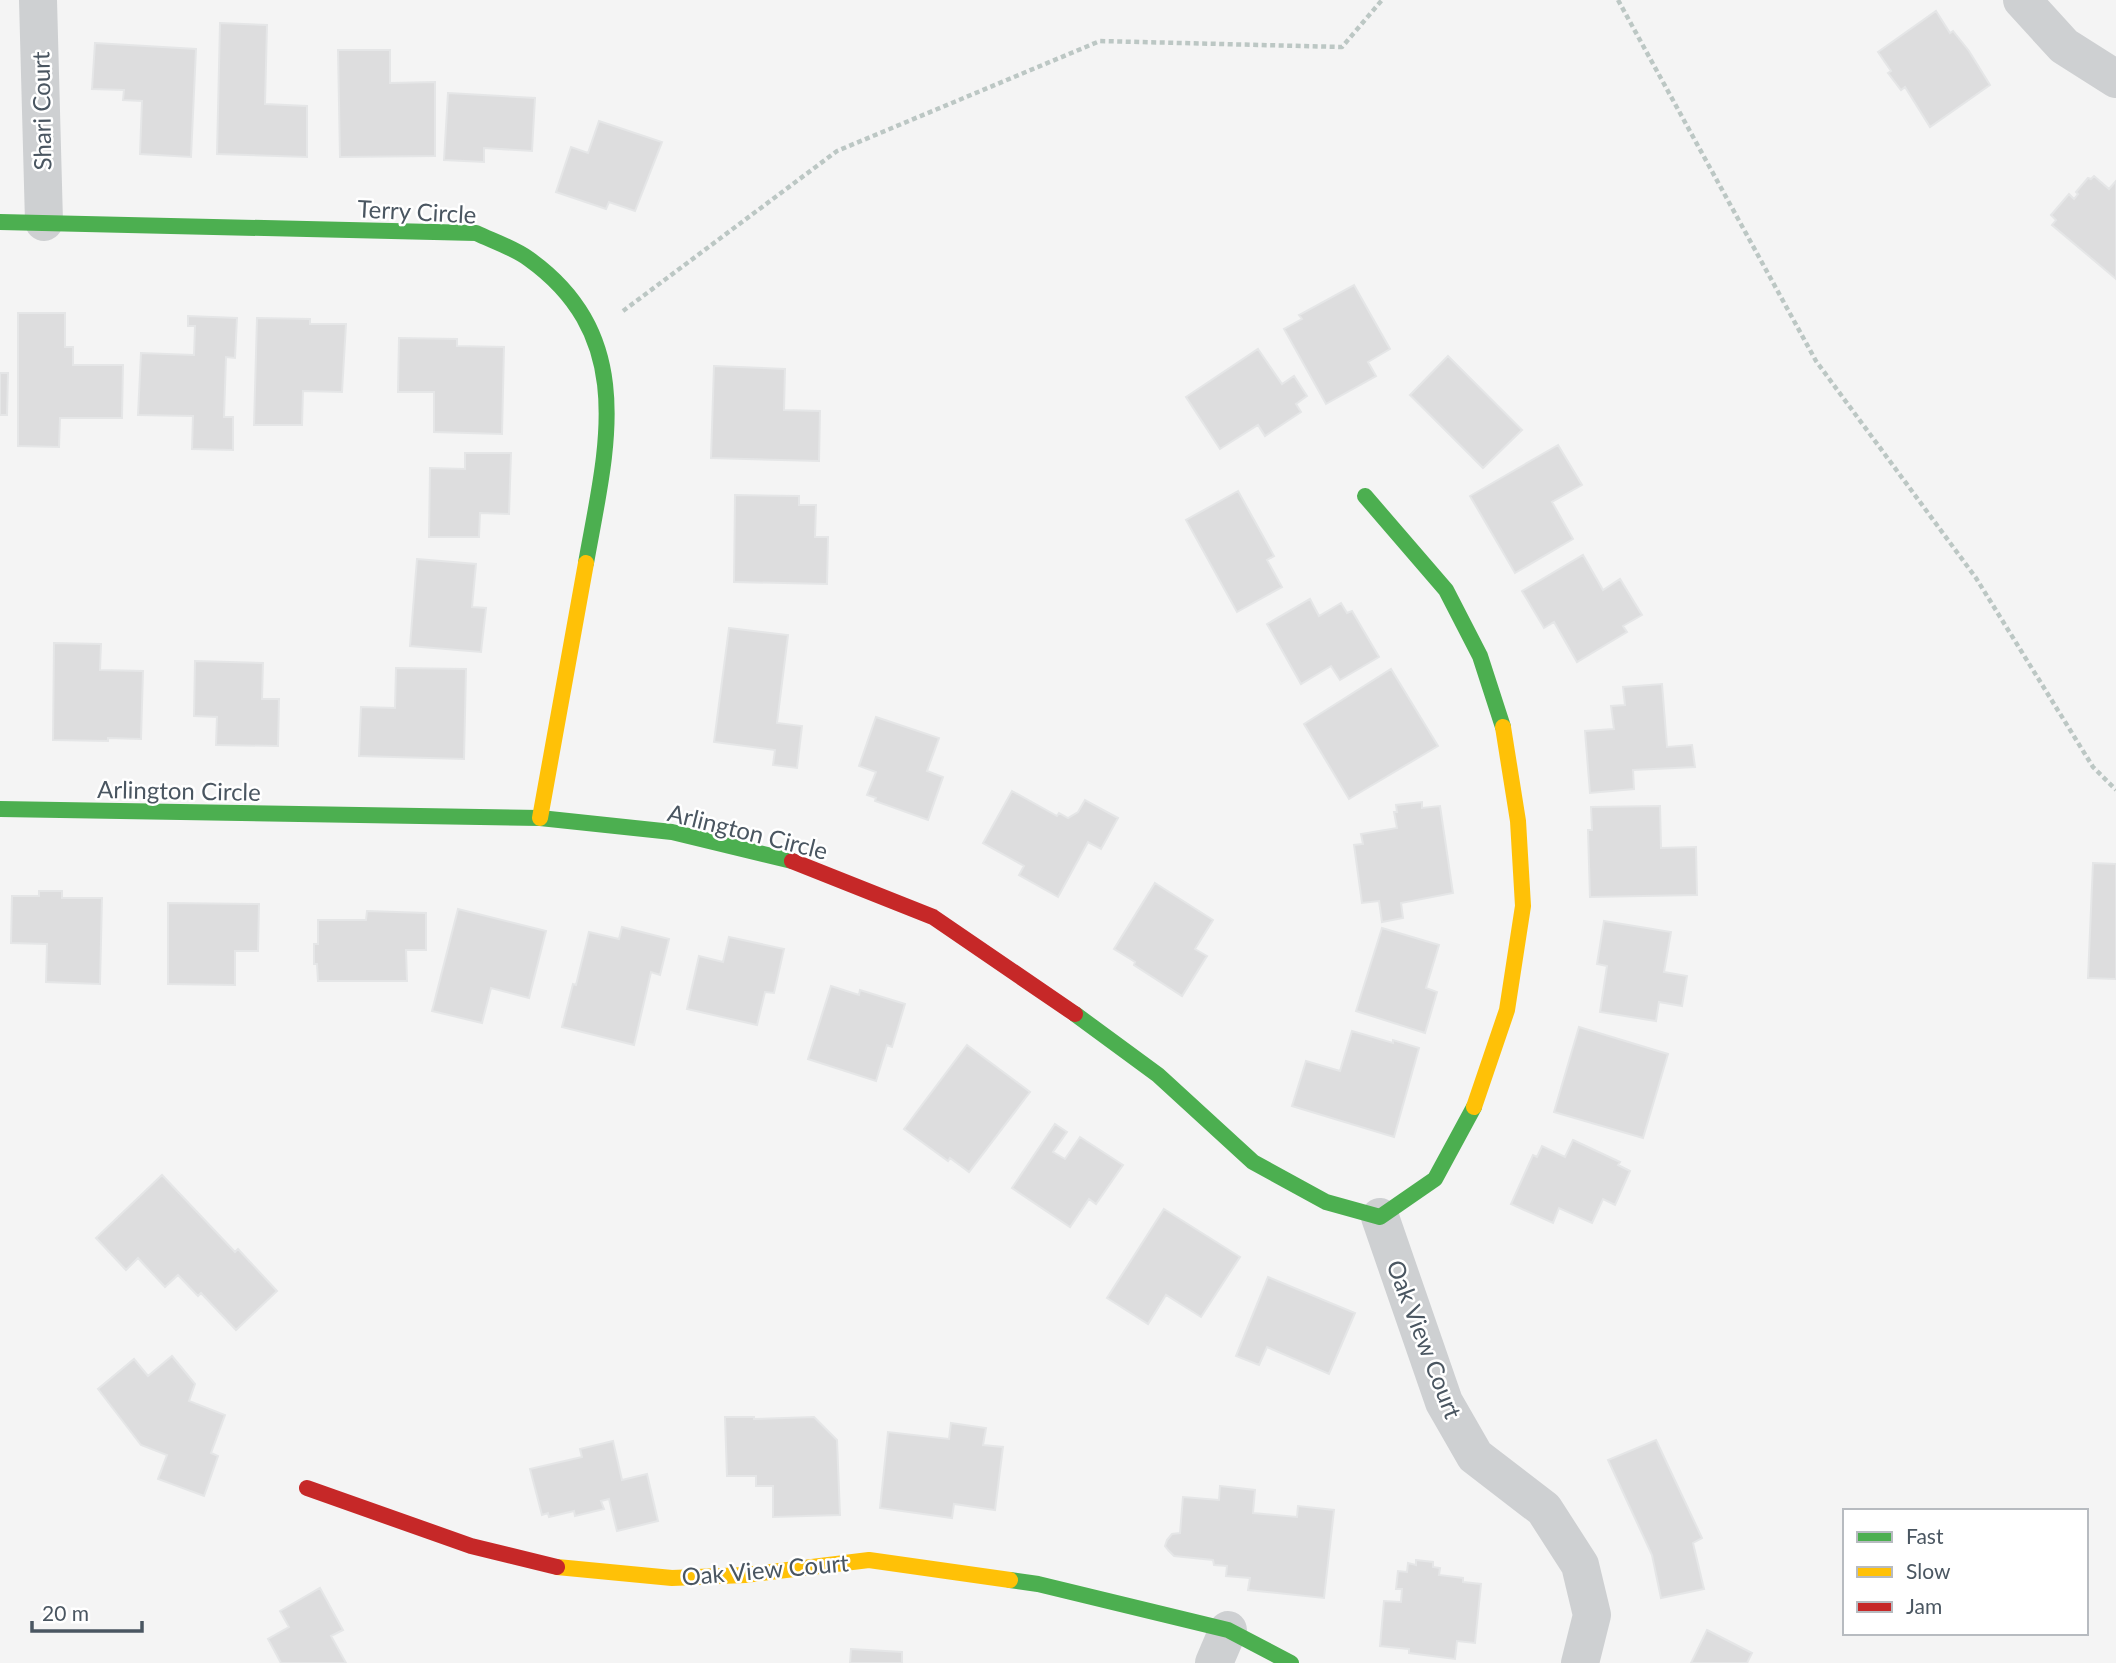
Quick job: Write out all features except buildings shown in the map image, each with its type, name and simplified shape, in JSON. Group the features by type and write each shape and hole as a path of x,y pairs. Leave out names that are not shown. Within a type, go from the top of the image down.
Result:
{"street":[{"name":"Shari Court","path":"38,0 44,222"},
{"path":"2022,0 2064,46 2116,79"},
{"name":"Terry Circle","path":"0,222 476,233 528,258 568,294 593,333 606,381 607,444 540,818"},
{"path":"1365,496 1446,590 1480,656 1502,719 1518,821 1523,906 1507,1010 1479,1098 1435,1179 1380,1217"},
{"name":"Arlington Circle","path":"0,809 540,818 672,831 797,862 933,917 1040,988 1158,1075 1253,1163 1326,1202 1380,1217"},
{"name":"Oak View Court","path":"1380,1217 1444,1402 1475,1456 1544,1509 1580,1565 1592,1615 1580,1663"},
{"name":"Oak View Court","path":"307,1488 471,1546 557,1567 672,1578 745,1575 869,1560 1038,1584 1221,1647 1291,1663"}],"path":[{"path":"593,333 837,150 1100,41 1342,47 1382,0"},
{"path":"1618,0 1816,361 1976,578 2093,766 2116,790"}],"traffic: fast":[{"path":"0,222 476,233 523,255 564,290 587,324 601,360 606,398 606,438 586,563"},
{"path":"1365,496 1446,590 1480,656 1503,727"},
{"path":"0,809 540,818 672,832 792,861"},
{"path":"1075,1014 1158,1075 1253,1162 1326,1202 1380,1217 1435,1179 1474,1107"},
{"path":"1010,1580 1038,1584 1228,1630 1291,1663"}],"traffic: slow":[{"path":"540,818 586,563"},
{"path":"1474,1107 1507,1010 1523,906 1518,821 1503,727"},
{"path":"557,1567 672,1578 745,1575 869,1560 1010,1580"}],"traffic: jam":[{"path":"792,861 933,917 1075,1014"},
{"path":"307,1488 471,1546 557,1567"}]}
